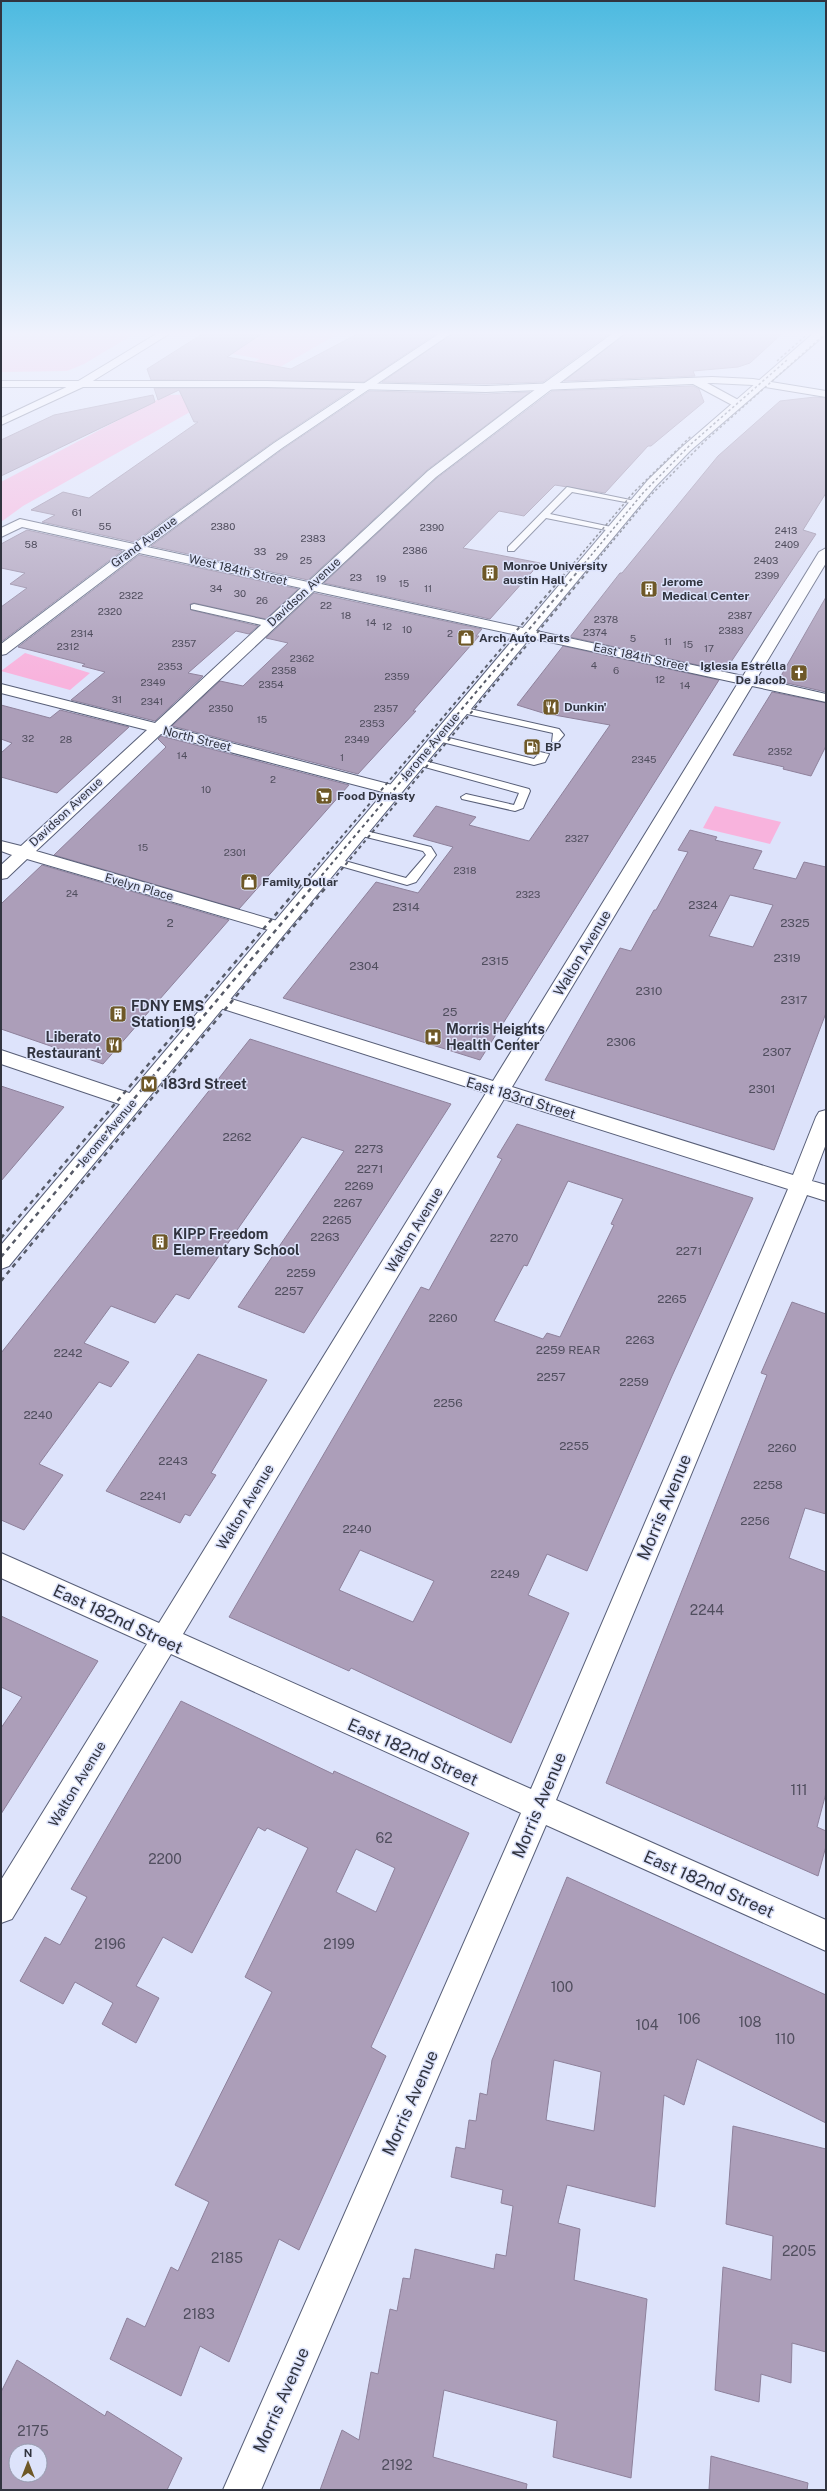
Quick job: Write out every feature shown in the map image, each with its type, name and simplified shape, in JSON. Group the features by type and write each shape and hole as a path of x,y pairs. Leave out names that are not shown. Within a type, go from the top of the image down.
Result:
{"street":[{"name":"Grand Avenue","path":"1,651 136,547 277,447"},
{"name":"Davidson Avenue","path":"1,874 432,474 467,447"},
{"name":"Jerome Avenue","path":"1,1260 526,632 636,502 688,447"},
{"name":"West 184th Street","path":"1,533 20,523 526,632"},
{"name":"Walton Avenue","path":"1,1908 826,552"},
{"name":"East 184th Street","path":"526,632 826,698"},
{"name":"North Street","path":"1,688 394,790"},
{"name":"Evelyn Place","path":"1,846 278,927"},
{"name":"East 183rd Street","path":"218,1001 813,1189"},
{"path":"1,1057 134,1102"},
{"name":"Morris Avenue","path":"242,2490 538,1808 813,1189 826,1116"},
{"name":"East 182nd Street","path":"1,1565 164,1640 826,1936"}],"lane":[{"path":"511,549 570,490 636,502"},
{"path":"544,515 613,530"},
{"path":"194,607 270,624"},
{"path":"461,710 505,724 542,732 556,731 559,735 555,740"},
{"path":"437,738 534,762 540,760 544,754"},
{"path":"484,750 491,741"},
{"path":"501,754 507,745"},
{"path":"523,759 529,751"},
{"path":"418,762 525,791 519,806 515,808 466,797"},
{"path":"334,862 407,882 412,880 431,855 431,852 427,849 358,832"}],"shaded area":[{"path":"67,447 127,447 23,506 1,522 1,482"},
{"path":"25,653 90,673 70,690 1,671"},
{"path":"715,806 781,822 770,844 703,828"}],"building":[{"path":"1,447 61,447 1,476"},
{"path":"162,447 266,447 134,542 42,522 55,515 31,510 63,492 89,498"},
{"path":"286,447 457,447 427,470 308,580 151,546"},
{"path":"478,447 647,447 605,493 555,485 524,516 499,511 463,548 540,563 490,619 324,583 437,478"},
{"path":"728,447 826,447 826,493 803,530 816,534 725,671 570,637 620,573 622,573 718,456"},
{"path":"27,530 122,551 1,642 1,607 27,588 10,584 25,573 1,568 1,544"},
{"path":"139,555 298,589 266,619 194,603 190,604 191,610 258,626 249,634 236,631 188,673 203,676 155,721 71,700 105,672 82,666 85,664 18,647"},
{"path":"314,593 482,629 476,636 479,636 413,711 416,711 358,774 172,726 220,681 243,686 288,643 266,638"},
{"path":"826,597 826,692 778,681"},
{"path":"563,646 719,680 480,1060 283,998 376,882 418,893 453,847 413,836 436,806 476,817 469,825 529,841 610,725 543,713 517,705"},
{"path":"772,692 826,703 826,746 811,776 783,769 784,767 733,755"},
{"path":"1,705 50,718 60,710 129,727 57,793 1,777 1,753 12,743 1,739"},
{"path":"161,736 349,785 239,909 54,855 166,747 158,739"},
{"path":"690,830 717,837 715,840 762,851 753,869 796,879 804,862 826,867 826,1013 774,1150 545,1080 620,948 631,951 654,910 656,910 688,852 678,850","holes":["730,895 773,905 753,947 709,936"]},
{"path":"42,865 229,920 103,1064 1,1029 1,904"},
{"path":"250,1039 451,1104 304,1333 238,1307 344,1151 302,1137 189,1299 176,1294 155,1323 111,1306 84,1343 129,1362 111,1387 99,1382 39,1464 63,1475 24,1530 1,1520 1,1353"},
{"path":"1,1086 64,1107 1,1181"},
{"path":"517,1124 753,1198 672,1376 587,1571 547,1554 528,1595 569,1613 511,1743 351,1668 349,1671 229,1617 421,1287 429,1290 502,1159 497,1157","holes":["568,1181 623,1199 611,1224 614,1225 560,1337 547,1333 543,1339 494,1321 524,1265 527,1266","360,1550 434,1581 413,1622 339,1590"]},
{"path":"792,1302 826,1314 826,1514 805,1508 789,1558 826,1572 826,1793 817,1827 826,1831 826,1846 818,1876 606,1783 767,1375 761,1373"},
{"path":"198,1354 267,1380 211,1473 216,1475 190,1516 185,1514 180,1523 106,1491"},
{"path":"1,1616 98,1661 1,1814 1,1728 22,1697 1,1687"},
{"path":"181,1701 333,1774 334,1771 469,1833 371,2047 386,2056 299,2250 279,2239 229,2362 200,2346 181,2396 110,2359 127,2318 145,2327 171,2267 178,2271 209,2202 175,2185 272,1992 245,1977 308,1848 267,1828 265,1831 258,1827 192,1953 163,1937 136,1986 159,1998 136,2043 102,2024 113,2003 75,1982 63,2004 20,1981 45,1937 60,1945 87,1897 71,1889","holes":["356,1849 395,1868 376,1912 336,1892"]},
{"path":"567,1877 826,1995 826,2123 697,2059 684,2105 664,2095 655,2207 567,2185 558,2223 580,2229 574,2280 647,2299 631,2478 553,2457 557,2421 444,2390 433,2457 527,2484 526,2490 320,2490 342,2430 359,2440 371,2372 378,2374 390,2309 397,2311 403,2278 410,2279 415,2249 494,2269 496,2254 506,2256 513,2206 501,2203 503,2190 451,2177 456,2147 465,2149 469,2120 476,2121 480,2093 487,2095 492,2060","holes":["554,2060 601,2072 594,2131 546,2120"]},
{"path":"733,2126 826,2149 826,2352 792,2343 791,2383 761,2374 759,2402 715,2390 723,2267 771,2280 773,2236 726,2224"},
{"path":"17,2360 105,2416 107,2411 182,2458 167,2490 1,2490 1,2392"},
{"path":"711,2456 808,2483 807,2490 709,2490"}],"railway":[{"path":"567,571 634,492 680,447"},
{"path":"578,571 643,493 688,447"},
{"path":"588,571 651,495 699,447"},
{"path":"304,881 568,570"},
{"path":"317,881 579,570"},
{"path":"332,881 589,570"},
{"path":"1,1238 305,880"},
{"path":"1,1257 318,880"},
{"path":"1,1281 332,880"}],"place":[{"name":"Monroe University austin Hall","path":"490,573"},
{"name":"Jerome Medical Center","path":"649,589"},
{"name":"Arch Auto Parts","path":"466,638"},
{"name":"Iglesia Estrella De Jacob","path":"799,673"},
{"name":"Dunkin'","path":"551,707"},
{"name":"BP","path":"532,747"},
{"name":"Food Dynasty","path":"324,796"},
{"name":"Family Dollar","path":"249,882"},
{"name":"FDNY EMS Station19","path":"118,1014"},
{"name":"Morris Heights Health Center","path":"433,1037"},
{"name":"Liberato Restaurant","path":"114,1045"},
{"name":"183rd Street","path":"149,1084"},
{"name":"KIPP Freedom Elementary School","path":"160,1242"}]}
